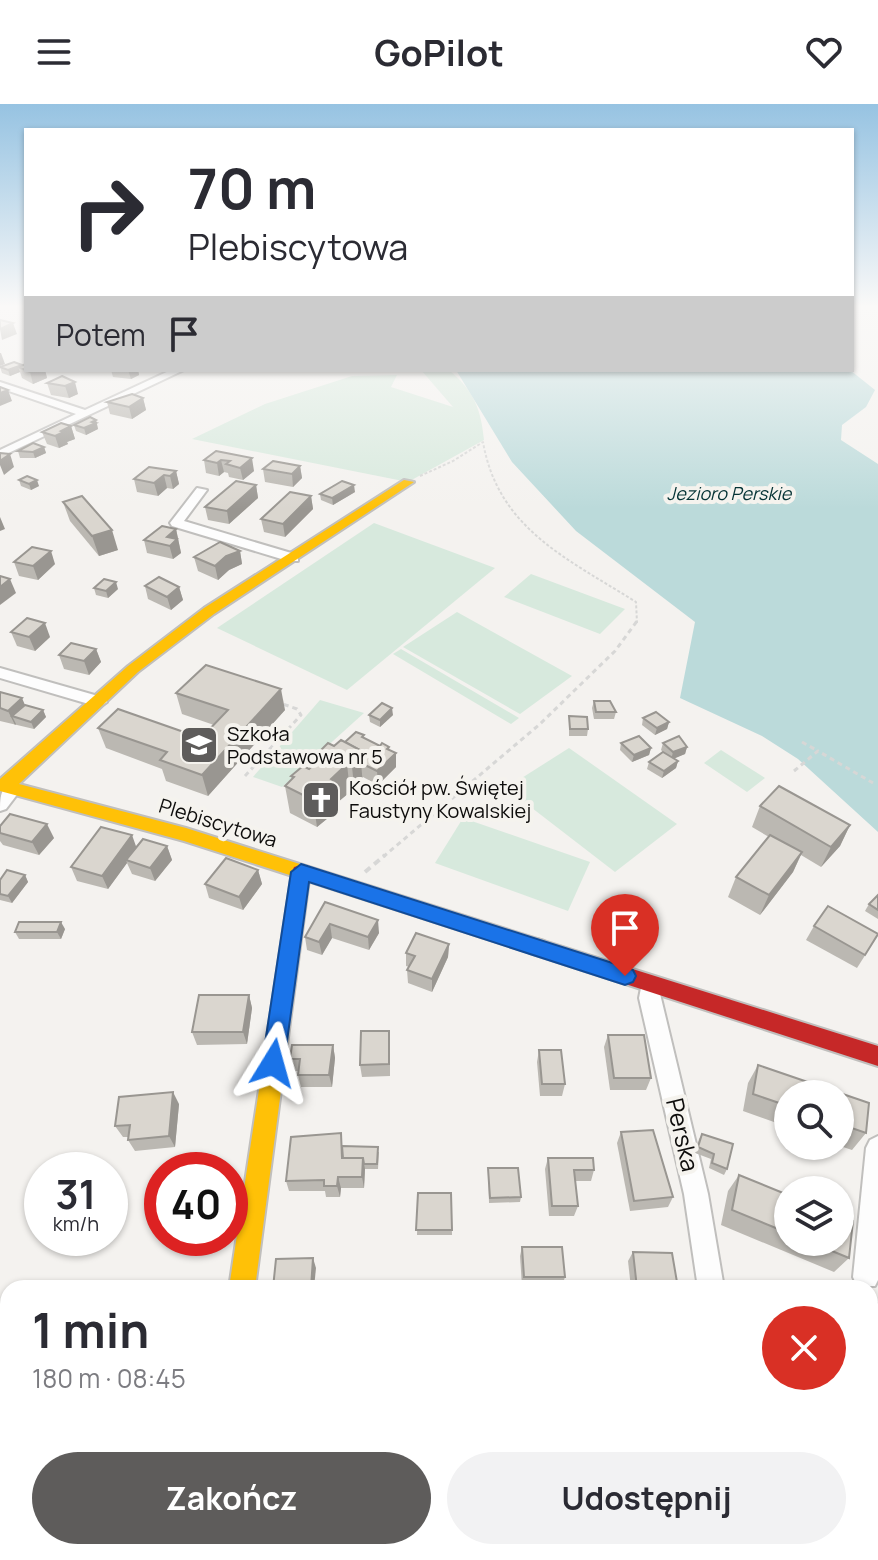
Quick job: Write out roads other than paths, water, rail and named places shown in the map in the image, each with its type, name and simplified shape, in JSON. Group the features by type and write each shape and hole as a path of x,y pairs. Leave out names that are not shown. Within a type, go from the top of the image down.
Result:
{"street":[{"path":"0,454 173,373"},
{"path":"0,385 85,414"},
{"path":"0,805 6,786 23,767 133,669 209,611 408,482"},
{"path":"201,490 176,523 293,558"},
{"path":"0,673 99,702"},
{"name":"Plebiscytowa","path":"6,786 186,835 878,1056"},
{"path":"243,1280 301,872"},
{"name":"Perska","path":"650,984 650,998 696,1194 710,1280"},
{"path":"866,1277 878,1148"}],"water":[{"name":"Jezioro Perskie","path":"458,373 854,373 875,390 866,407 842,425 841,440 878,464 878,832 798,759 762,736 680,698 695,622 576,531 512,462"}],"place":[{"name":"Szkoła Podstawowa nr 5","path":"199,745"},
{"name":"Kościół pw. Świętej Faustyny Kowalskiej","path":"321,800"}]}
